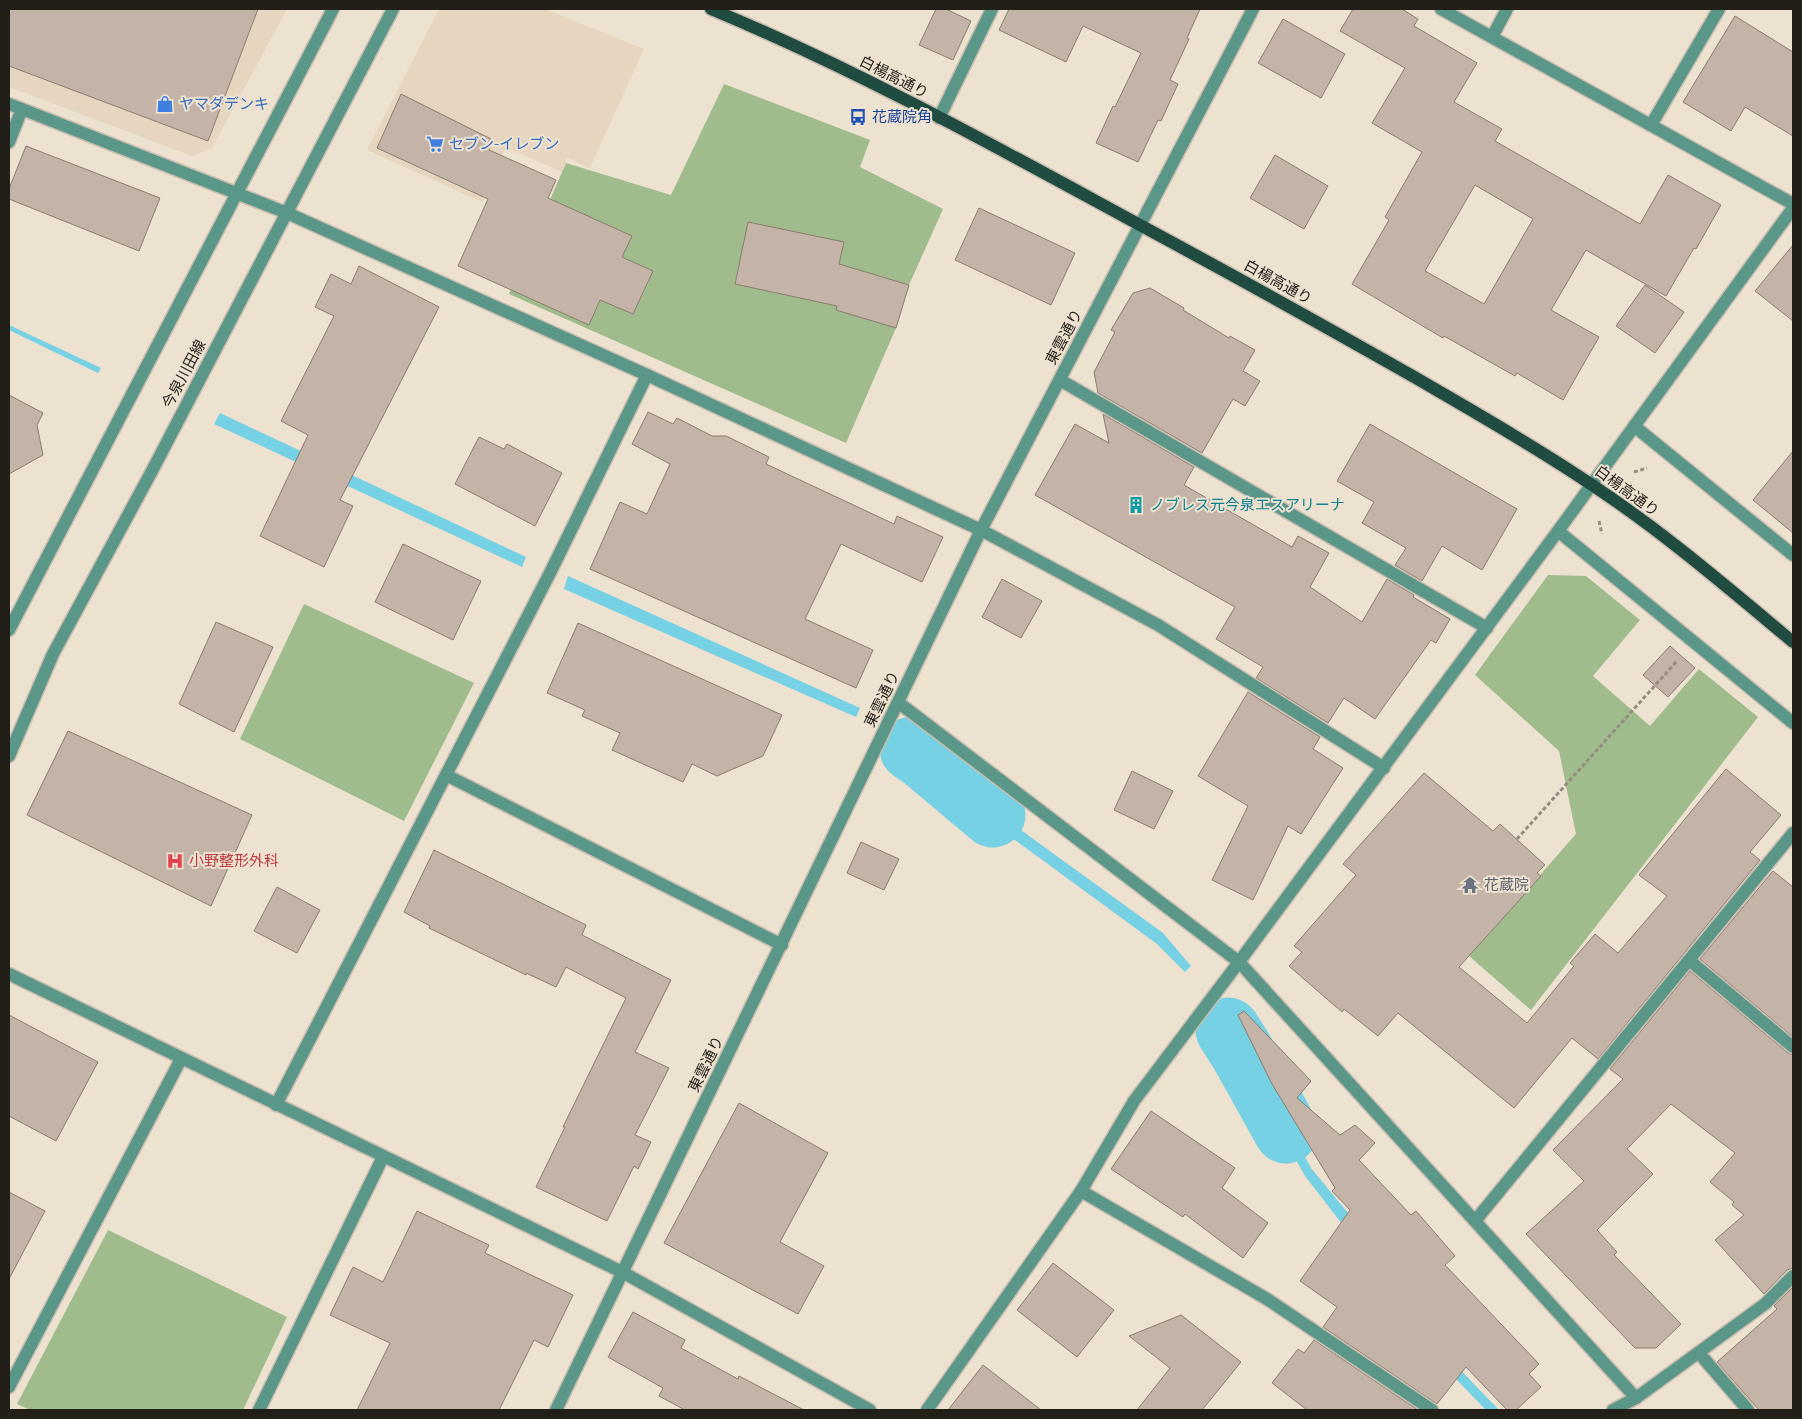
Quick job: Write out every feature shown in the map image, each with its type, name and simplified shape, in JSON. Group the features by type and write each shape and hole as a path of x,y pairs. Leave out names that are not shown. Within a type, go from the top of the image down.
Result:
{"main road":[{"name":"白楊高通り","path":"711,9 732,13 939,118 1278,300 1507,430 1592,484 1669,541 1793,642"}],"street":[{"path":"9,630 333,9"},
{"name":"今泉川田線","path":"9,756 53,654 153,469 393,9"},
{"path":"939,118 992,9"},
{"name":"東雲通り","path":"556,1410 624,1273 981,530 1141,226 1252,9"},
{"path":"1441,9 1793,204"},
{"path":"1492,37 1507,9"},
{"path":"1651,125 1719,9"},
{"path":"9,104 287,213 647,375 981,530 1158,625 1384,768"},
{"path":"9,142 22,109"},
{"path":"927,1410 1081,1191 1134,1102 1384,768 1793,208"},
{"path":"276,1105 551,571 647,375"},
{"path":"1060,380 1487,628"},
{"path":"1634,426 1793,555"},
{"path":"1558,531 1793,723"},
{"path":"899,703 1239,962 1636,1398"},
{"path":"446,774 782,945"},
{"path":"1475,1221 1793,833"},
{"path":"1689,960 1793,1047"},
{"path":"9,974 182,1060 624,1273 870,1410"},
{"path":"9,1387 182,1060"},
{"path":"259,1410 383,1157"},
{"path":"1081,1191 1268,1299 1432,1410"},
{"path":"1612,1410 1636,1398 1699,1353 1765,1304 1793,1276"},
{"path":"1699,1353 1748,1410"}],"path":[{"path":"1516,839 1693,642"}],"shaded area":[{"name":"ヤマダデンキ","path":"9,9 287,9 212,148 192,156 9,87"},
{"path":"439,9 545,9 644,49 590,168 567,158 562,172 506,147 482,202 367,150"}],"green space":[{"path":"724,84 870,140 860,167 943,209 909,285 896,328 846,443 509,294 566,163 671,195"},
{"path":"1548,575 1586,576 1640,620 1593,676 1650,726 1699,669 1758,717 1531,1010 1469,956 1576,834 1559,751 1475,675"},
{"path":"304,604 474,683 404,821 240,739"},
{"path":"108,1230 287,1317 243,1410 30,1410 17,1404"}],"water":[{"path":"9,325 101,368 98,373 9,330"},
{"path":"220,413 526,557 522,567 214,424"},
{"path":"568,576 860,708 856,717 564,589"},
{"path":"928,756 1014,825 1163,933 1191,966 1185,972 1157,944 1011,837 919,759"},
{"path":"1247,1051 1311,1168 1353,1219 1424,1332 1499,1410 1486,1410 1415,1337 1383,1277 1305,1176 1237,1053"}],"building":[{"name":"ヤマダデンキ","path":"9,9 258,9 208,141 9,66"},
{"path":"936,9 946,9 971,21 953,60 919,45"},
{"path":"1009,9 1200,9 1187,38 1189,39 1170,80 1178,84 1161,121 1158,120 1138,162 1096,143 1141,53 1083,26 1066,62 999,30"},
{"path":"1353,9 1402,9 1418,19 1414,26 1477,63 1454,102 1502,129 1495,141 1640,224 1668,175 1721,205 1666,296 1586,250 1551,310 1599,337 1563,400 1517,373 1515,376 1444,336 1443,338 1352,284 1389,220 1385,217 1422,152 1372,123 1405,68 1340,31","holes":["1475,185 1533,219 1484,304 1425,271"]},
{"path":"1735,16 1793,52 1793,136 1745,107 1731,131 1683,102"},
{"path":"1283,19 1345,54 1321,98 1258,63"},
{"path":"401,94 493,140 489,150 556,180 548,198 632,236 622,257 653,271 633,314 600,300 589,325 458,266 488,199 377,148"},
{"path":"26,146 160,198 139,251 9,199 9,189"},
{"path":"1275,155 1328,186 1304,229 1250,198"},
{"path":"979,208 1075,253 1051,305 955,260"},
{"path":"748,222 844,242 839,264 909,285 896,328 836,310 837,306 735,284"},
{"path":"1793,245 1793,321 1755,291"},
{"path":"359,266 439,307 340,500 353,506 324,567 260,536 308,435 281,421 334,316 315,307 331,274 351,284"},
{"path":"1645,285 1684,312 1655,353 1616,326"},
{"path":"1150,288 1229,338 1230,336 1255,350 1243,371 1260,381 1245,406 1233,399 1202,453 1098,393 1094,372 1115,332 1111,330 1133,293"},
{"path":"9,395 43,413 37,425 43,455 9,474"},
{"path":"648,412 673,424 677,418 712,436 726,436 769,457 766,464 894,524 897,516 943,537 922,582 841,544 805,619 873,650 856,688 590,569 620,502 647,514 670,464 632,444"},
{"path":"1103,414 1194,467 1184,485 1292,547 1298,536 1329,553 1310,587 1362,622 1387,579 1450,619 1436,643 1431,640 1375,719 1344,698 1328,723 1256,678 1263,667 1216,639 1235,607 1035,495 1075,424 1109,443"},
{"path":"1370,424 1517,509 1482,570 1442,546 1422,581 1395,565 1406,548 1362,523 1374,502 1337,481"},
{"path":"479,437 504,449 507,444 562,473 535,526 455,484"},
{"path":"1793,451 1793,533 1753,500"},
{"path":"403,544 481,581 453,640 375,602"},
{"path":"1002,579 1042,601 1021,638 982,617"},
{"path":"216,622 273,647 234,732 179,704"},
{"path":"578,623 782,715 763,756 717,776 692,764 683,782 612,750 620,733 582,716 585,710 547,693"},
{"path":"1670,646 1695,668 1668,697 1643,675"},
{"path":"1248,692 1320,737 1313,749 1343,768 1301,834 1288,826 1253,900 1212,880 1248,806 1198,776"},
{"name":"小野整形外科","path":"68,731 252,815 211,906 27,815"},
{"path":"1726,769 1781,815 1750,852 1760,860 1598,1059 1572,1038 1514,1108 1398,1013 1378,1036 1344,1009 1342,1012 1289,966 1302,952 1294,946 1356,875 1343,864 1424,773 1493,831 1500,824 1545,865 1537,873 1541,876 1459,967 1527,1023 1574,966 1570,963 1595,934 1618,953 1667,896 1639,875"},
{"path":"1132,771 1173,791 1154,829 1114,810"},
{"path":"861,842 899,859 884,890 847,873"},
{"path":"434,850 586,925 582,935 671,980 635,1052 669,1068 635,1135 651,1142 638,1169 634,1166 607,1221 536,1187 626,998 566,967 556,987 526,973 526,975 429,928 430,926 404,912"},
{"path":"1773,871 1793,887 1793,1037 1700,959"},
{"path":"277,887 320,910 297,953 254,931"},
{"path":"1690,971 1788,1053 1793,1055 1793,1268 1787,1270 1764,1294 1715,1240 1744,1215 1732,1205 1734,1202 1710,1182 1735,1153 1671,1104 1627,1149 1653,1174 1597,1230 1617,1252 1614,1255 1681,1324 1656,1348 1635,1348 1526,1234 1584,1181 1553,1150 1623,1079 1610,1069"},
{"path":"1244,1011 1311,1081 1297,1098 1340,1135 1355,1125 1375,1143 1359,1160 1411,1215 1416,1211 1455,1256 1445,1265 1539,1364 1529,1374 1541,1387 1516,1410 1507,1410 1466,1367 1437,1404 1323,1327 1337,1307 1300,1281 1350,1210 1332,1191 1335,1188 1272,1084 1238,1015"},
{"path":"9,1015 98,1062 56,1141 9,1116"},
{"path":"739,1103 828,1153 780,1242 824,1266 798,1314 664,1243"},
{"path":"1151,1111 1235,1168 1222,1188 1268,1223 1243,1258 1185,1214 1183,1217 1111,1169"},
{"path":"9,1192 45,1211 9,1279"},
{"path":"417,1211 489,1245 485,1253 573,1295 548,1347 534,1340 499,1410 357,1410 390,1343 330,1315 353,1267 383,1282"},
{"path":"1053,1263 1114,1310 1077,1357 1017,1310"},
{"path":"1793,1287 1793,1410 1759,1410 1717,1362 1777,1309 1774,1306"},
{"path":"633,1312 685,1340 681,1348 738,1379 739,1376 804,1410 685,1410 659,1396 663,1388 608,1357"},
{"path":"1181,1315 1241,1362 1202,1410 1137,1410 1170,1368 1129,1336"},
{"path":"1314,1340 1418,1410 1307,1410 1272,1383 1298,1349 1304,1353"},
{"path":"983,1365 1041,1410 948,1410"}],"waterway":[{"path":"912,749 993,815"},
{"path":"1228,1030 1286,1131"}],"place":[{"name":"ヤマダデンキ","path":"165,104"},
{"name":"花蔵院角","path":"858,117"},
{"name":"セブン-イレブン","path":"435,144"},
{"name":"ノブレス元今泉エスアリーナ","path":"1136,505"},
{"name":"小野整形外科","path":"175,861"},
{"name":"花蔵院","path":"1470,885"}]}
